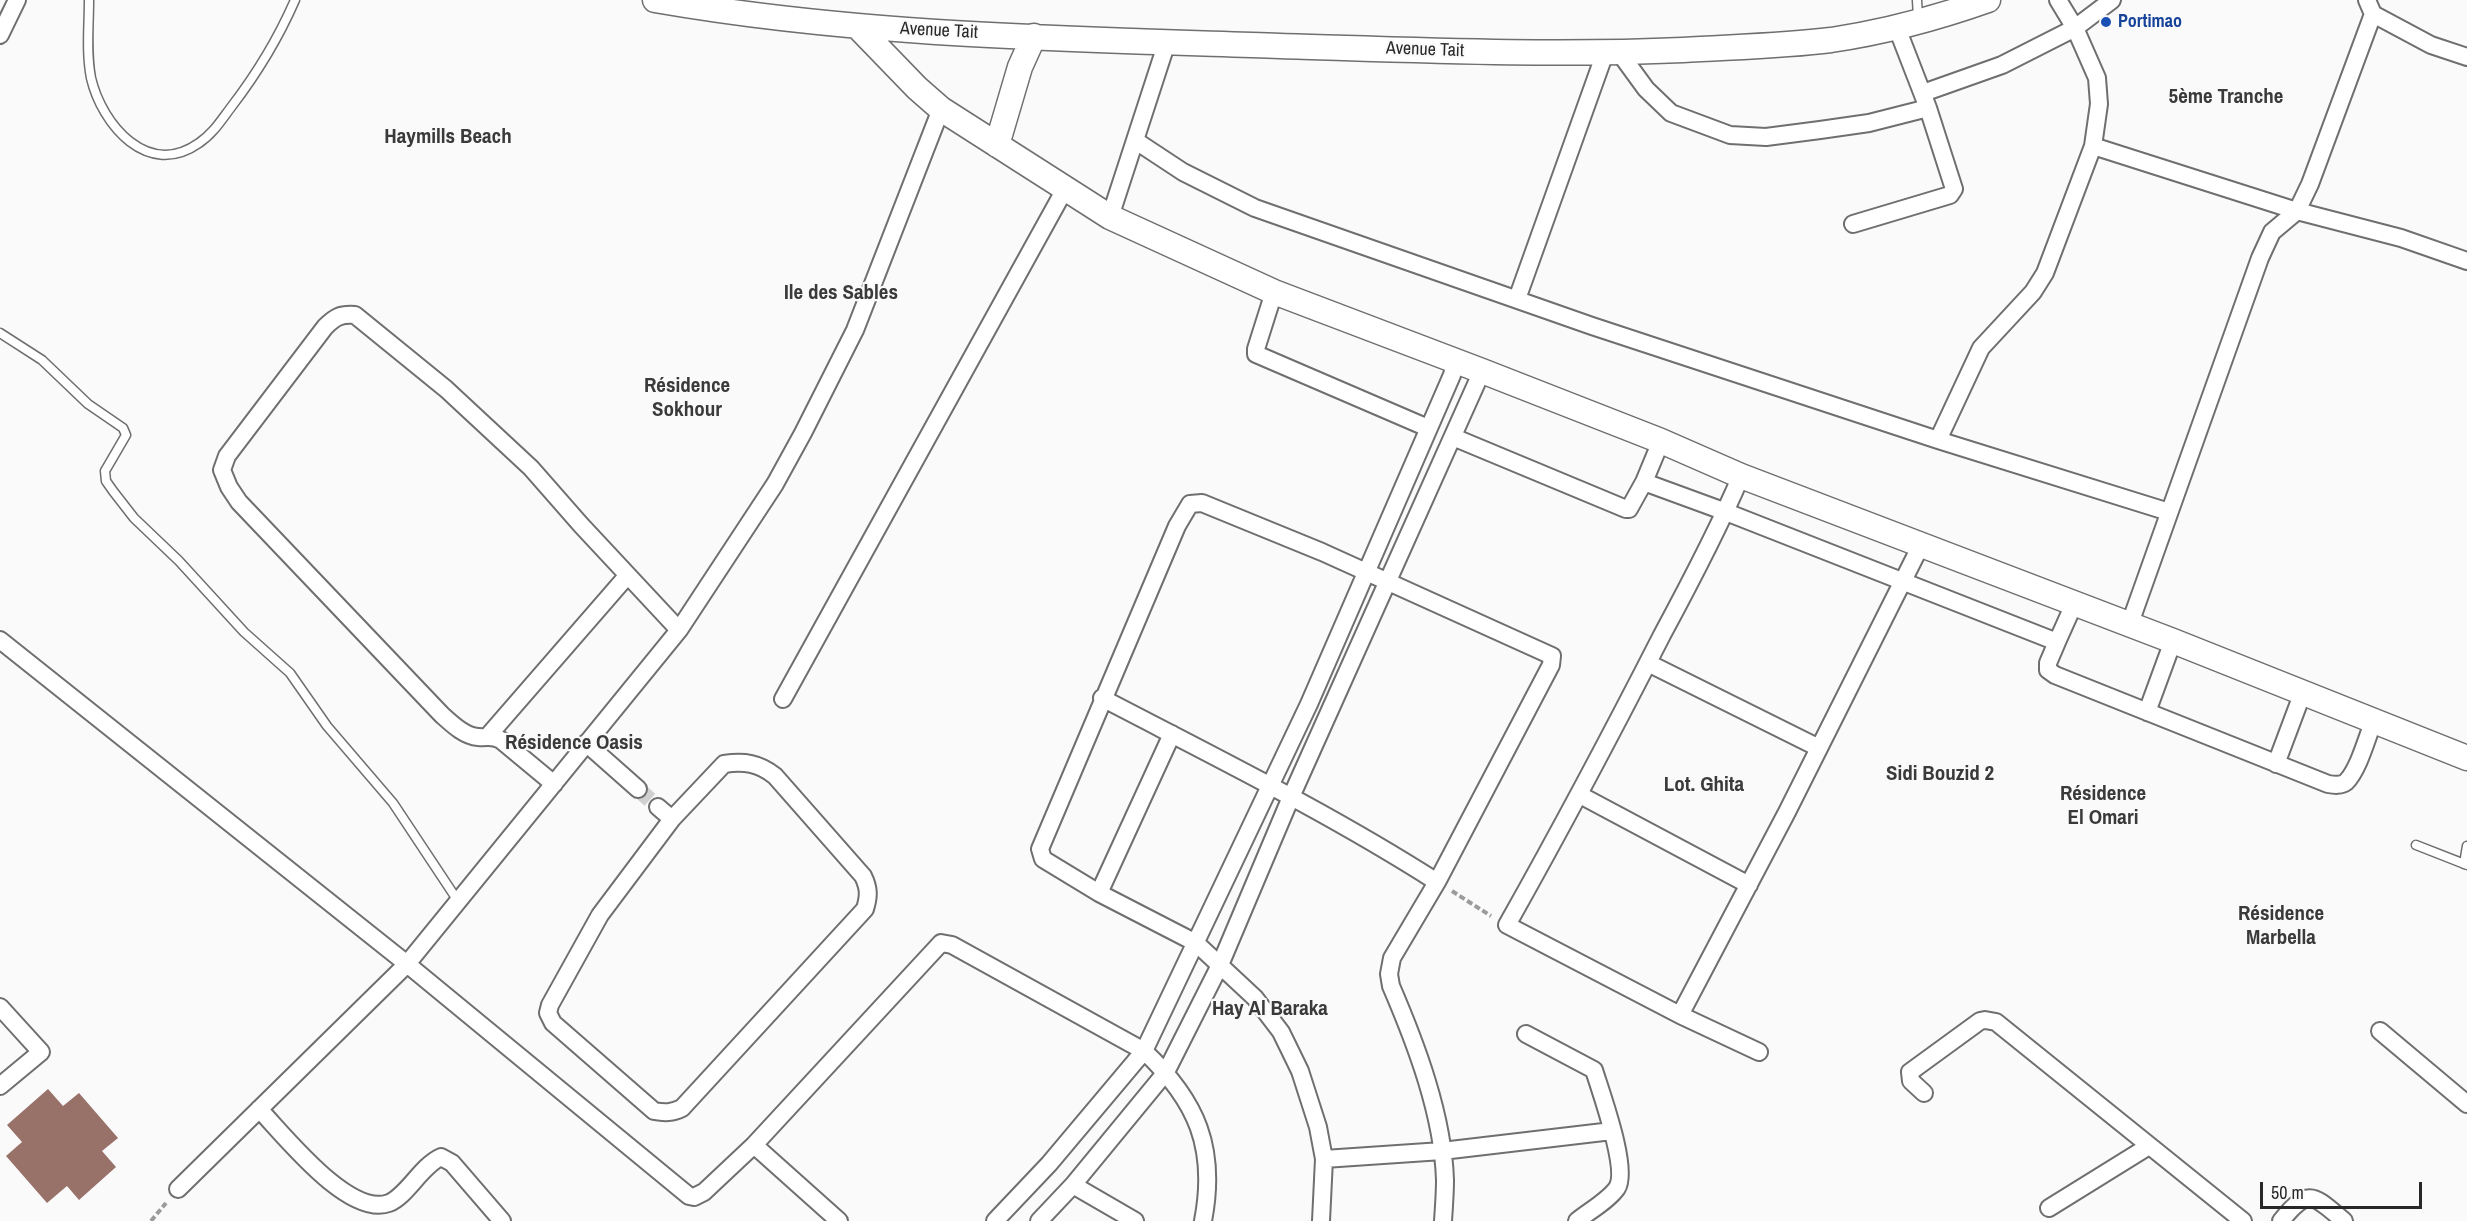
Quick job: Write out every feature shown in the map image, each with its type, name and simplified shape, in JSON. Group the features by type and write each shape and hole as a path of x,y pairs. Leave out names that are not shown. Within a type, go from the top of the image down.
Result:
{"street":[{"path":"0,35 17,0"},
{"name":"Avenue Tait","path":"655,0 709,9 857,26 1034,36 1464,52 1612,53 1830,40 1911,16 1988,0"},
{"path":"1938,440 1981,348 2033,292 2045,273 2093,146 2099,91 2097,78 2075,28 2058,0"},
{"path":"1517,299 1612,53 1671,112 1730,135 1766,137 1901,117 1926,100 2075,28 2112,0"},
{"path":"2129,626 2260,258 2272,232 2297,211 2317,166 2370,7 2432,45 2467,57"},
{"path":"1852,225 1953,192 1954,185 1926,100 1911,16"},
{"path":"857,26 917,88 941,109 1065,189 1110,217 1274,292 1482,371 1661,441 1741,476 2173,641 2467,758"},
{"path":"997,145 1020,67 1034,36"},
{"path":"1110,217 1167,42"},
{"path":"178,1189 407,964 679,630 775,484 855,330 941,109"},
{"path":"1136,141 1183,172 1255,208 1517,299 1938,440 2169,512"},
{"path":"2093,146 2297,211 2402,238 2467,261"},
{"path":"783,699 1065,189"},
{"path":"1274,292 1256,354 1428,429"},
{"path":"554,784 501,740 468,734 454,726 442,715 239,502 224,478 222,470 227,456 325,327 336,317 344,314 355,315 446,388 531,468 627,576 679,630"},
{"path":"995,1221 1049,1164 1144,1051 1271,787 1452,375 1455,362"},
{"path":"1039,1221 1073,1185 1166,1071 1220,965 1292,797 1482,371"},
{"path":"1453,437 1626,509 1629,509 1644,482 1661,441"},
{"path":"1741,476 1726,512 1580,795 1507,926 1680,1015 1759,1052"},
{"path":"1644,482 2057,642"},
{"path":"1321,1221 1323,1159 1310,1097 1281,1032 1255,998 1196,943 1099,893 1043,859 1040,853 1102,698 1176,526 1193,502 1213,507 1552,656 1551,665 1437,882 1392,958 1389,974 1391,986 1426,1082 1442,1151 1445,1181 1443,1221"},
{"path":"1680,1015 1749,885 1921,545"},
{"path":"488,736 627,576"},
{"path":"2074,604 2048,663 2048,670 2055,675 2276,764 2328,784 2345,783 2354,769 2374,720"},
{"path":"0,640 407,964 689,1196 694,1197 704,1192 754,1145 941,943 952,945 1144,1051 1166,1071 1199,1123 1205,1153 1206,1181 1203,1221"},
{"path":"2147,712 2173,641"},
{"path":"1648,663 1819,748"},
{"path":"2276,764 2303,692"},
{"path":"1102,698 1370,839 1437,882"},
{"path":"1099,893 1172,734"},
{"path":"586,743 638,789"},
{"path":"748,762 764,767 775,776 863,876 868,886 869,898 865,909 682,1108 674,1113 664,1113 654,1111 645,1104 553,1023 548,1013 550,1005 600,915 672,819 724,764 748,762"},
{"path":"1580,795 1749,885"},
{"path":"658,807 672,819"},
{"path":"0,1007 41,1052 0,1086"},
{"path":"1924,1093 1911,1080 1910,1072 1975,1024 1985,1020 1996,1022 2243,1221"},
{"path":"2380,1031 2467,1104"},
{"path":"1526,1034 1594,1070 1612,1131 1620,1164 1619,1183 1615,1191 1577,1221"},
{"path":"260,1109 323,1176 360,1201 377,1205 392,1202 432,1161 441,1157 452,1163 502,1221"},
{"path":"1323,1159 1442,1151 1612,1131"},
{"path":"754,1145 839,1221"},
{"path":"2049,1208 2149,1146"},
{"path":"1073,1185 1134,1221"},
{"path":"2282,1221 2294,1204 2306,1198 2313,1198 2319,1200 2344,1221"}],"lane":[{"path":"89,0 88,56 91,79 109,120 128,142 144,151 170,155 197,145 219,123 264,63 296,0"},
{"path":"0,333 42,360 88,404 123,429 126,435 105,471 106,481 113,491 134,518 179,561 244,632 290,673 327,726 393,803 458,902"},
{"path":"2416,845 2465,864 2467,846"}],"path":[{"path":"1437,882 1507,926"}],"building":[{"path":"48,1089 63,1106 79,1093 118,1138 102,1151 116,1167 79,1200 67,1186 47,1203 6,1156 22,1142 7,1125"}],"tunnel":[{"path":"638,789 658,807"}],"place":[{"name":"Portimao","path":"2106,22"}],"district":[{"name":"5ème Tranche","path":"2226,97"},
{"name":"Haymills Beach","path":"448,137"},
{"name":"Ile des Sables","path":"841,293"},
{"name":"Résidence Sokhour","path":"687,398"},
{"name":"Résidence Oasis","path":"574,743"},
{"name":"Sidi Bouzid 2","path":"1940,774"},
{"name":"Lot. Ghita","path":"1704,785"},
{"name":"Résidence El Omari","path":"2103,806"},
{"name":"Résidence Marbella","path":"2281,926"},
{"name":"Hay Al Baraka","path":"1270,1009"}]}
